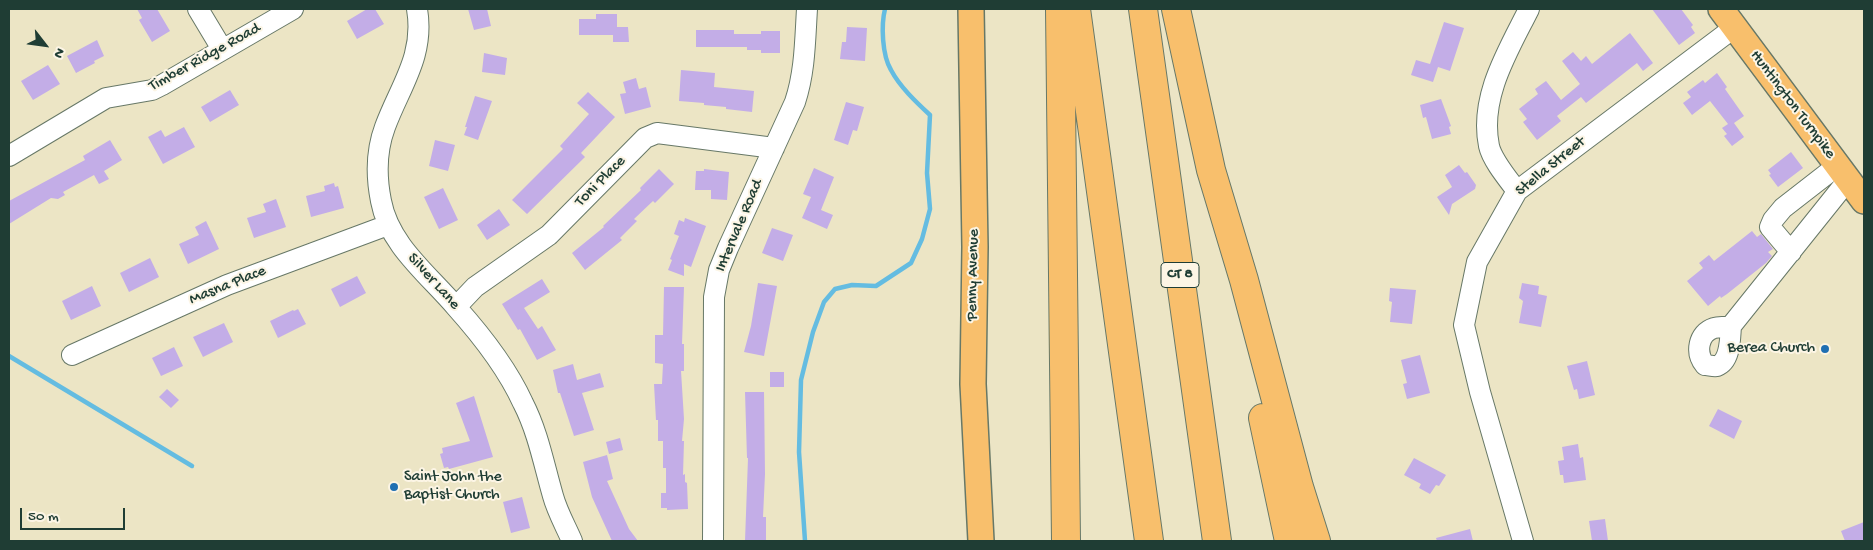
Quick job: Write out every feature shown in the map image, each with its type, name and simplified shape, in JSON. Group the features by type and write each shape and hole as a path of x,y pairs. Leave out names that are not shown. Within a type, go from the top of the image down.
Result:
{"highway":[{"path":"1060,9 1066,541"},
{"path":"1076,9 1149,541"},
{"name":"CT 8","path":"1143,9 1217,541"},
{"path":"1176,9 1289,541"},
{"path":"1211,170 1244,280 1299,488 1316,541"}],"main road":[{"name":"Penny Avenue","path":"971,9 975,248 973,384 980,541"},
{"name":"Huntington Turnpike","path":"1728,18 1864,200"}],"street":[{"path":"198,9 222,49"},
{"name":"Timber Ridge Road","path":"9,156 106,98 152,90 293,9"},
{"name":"Silver Lane","path":"417,9 419,20 415,57 406,82 384,128 378,155 377,179 381,203 388,225 403,248 456,307 510,378 524,404 554,498 572,541"},
{"name":"Intervale Road","path":"713,541 714,297 719,270 728,248 801,85 804,70 807,9"},
{"path":"1517,191 1489,147 1488,103 1499,71 1529,9"},
{"name":"Stella Street","path":"1523,541 1480,392 1464,325 1477,262 1517,191 1728,18"},
{"name":"Toni Place","path":"456,307 475,287 549,235 645,138 657,133 774,148"},
{"path":"1791,252 1770,227 1773,220 1783,208 1842,173"},
{"path":"1731,326 1791,252 1842,173"},
{"name":"Masna Place","path":"72,356 227,284 388,225"}],"building":[{"path":"137,9 157,9 170,31 152,42 139,20 142,18"},
{"path":"367,9 375,9 384,24 357,39 347,21"},
{"path":"468,9 487,9 491,26 474,30"},
{"path":"1652,9 1681,9 1693,25 1691,27 1695,33 1679,45"},
{"path":"596,14 617,14 617,27 628,27 629,42 613,42 613,35 579,35 579,19 596,19"},
{"path":"1444,22 1464,28 1450,71 1438,67 1433,82 1411,75 1416,60 1430,64"},
{"path":"847,27 867,28 865,61 840,59 842,42 846,42"},
{"path":"696,30 734,30 734,34 761,34 761,31 780,31 780,53 761,53 761,50 747,50 747,47 696,47"},
{"path":"1630,33 1653,63 1643,71 1637,63 1586,103 1581,97 1557,116 1561,121 1537,140 1523,122 1527,119 1519,109 1538,94 1535,89 1546,81 1561,100 1580,84 1562,61 1573,52 1581,61 1586,56 1592,64"},
{"path":"97,40 104,56 76,73 67,56"},
{"path":"484,53 507,58 505,75 482,72"},
{"path":"48,65 60,84 33,100 21,81"},
{"path":"681,70 715,73 714,87 754,91 752,112 704,105 704,103 679,101"},
{"path":"1717,73 1727,87 1725,89 1744,116 1734,123 1744,137 1732,146 1724,136 1727,134 1722,128 1728,124 1710,101 1692,115 1683,103 1691,97 1687,92 1703,80 1705,83"},
{"path":"636,78 639,89 646,87 651,107 625,114 620,94 626,93 623,82"},
{"path":"230,90 239,105 210,122 201,107"},
{"path":"588,92 615,117 581,153 585,157 527,214 512,200 563,149 560,146 589,114 577,103"},
{"path":"475,96 492,101 478,140 464,135"},
{"path":"1441,99 1451,126 1449,127 1451,134 1432,139 1426,117 1423,118 1420,105"},
{"path":"846,102 864,107 857,131 853,130 848,145 834,140"},
{"path":"184,127 195,147 163,164 148,137 161,130 165,137"},
{"path":"110,140 122,160 104,171 109,179 99,184 94,175 63,192 65,195 58,199 51,198 9,224 9,201 85,160 83,156"},
{"path":"435,140 455,145 448,171 429,166"},
{"path":"1791,152 1803,168 1778,187 1769,175 1771,174 1768,170"},
{"path":"1459,165 1465,173 1467,172 1476,185 1475,189 1452,204 1449,215 1437,197 1452,187 1445,175"},
{"path":"814,168 834,177 821,210 833,215 827,229 802,218 811,197 803,194"},
{"path":"659,169 674,184 655,203 653,201 634,219 637,221 620,238 622,240 585,270 572,253 604,227"},
{"path":"704,169 729,172 727,200 711,199 711,190 695,190 696,171 704,171"},
{"path":"334,183 335,187 338,186 344,208 311,217 306,196 325,191 324,186"},
{"path":"443,188 458,220 439,229 424,197"},
{"path":"276,199 286,227 254,238 247,218 266,212 263,204"},
{"path":"499,209 510,225 487,240 477,225"},
{"path":"685,218 706,226 691,267 684,264 684,276 668,270 679,236 674,234 679,220 684,222"},
{"path":"206,221 219,249 188,264 179,244 199,235 195,227"},
{"path":"772,228 793,235 783,261 762,253"},
{"path":"1752,231 1757,237 1761,234 1773,249 1768,252 1772,256 1727,294 1721,298 1720,296 1708,306 1687,281 1703,268 1699,263 1709,255 1714,261"},
{"path":"150,258 159,277 129,292 120,273"},
{"path":"357,276 366,293 340,307 331,289"},
{"path":"542,279 550,292 524,308 538,329 542,326 556,350 537,360 520,329 518,330 502,304"},
{"path":"758,283 777,286 764,356 744,352 751,326"},
{"path":"1522,283 1539,286 1538,294 1547,296 1541,327 1519,323 1523,301 1519,298"},
{"path":"92,286 101,306 71,320 62,301"},
{"path":"664,287 684,287 682,344 684,344 684,371 681,371 684,419 682,441 684,441 683,475 685,474 685,482 687,483 688,509 667,510 667,508 661,508 661,493 666,493 666,468 663,468 663,441 658,441 654,384 662,384 663,364 655,363 655,335 663,335"},
{"path":"1390,288 1416,290 1412,324 1390,322 1392,302 1389,301"},
{"path":"298,309 306,324 278,338 270,321"},
{"path":"224,323 233,342 203,357 193,337"},
{"path":"174,347 183,366 161,376 152,358"},
{"path":"1420,355 1430,393 1407,399 1403,384 1407,383 1401,360"},
{"path":"1587,361 1595,395 1579,399 1577,389 1574,390 1567,366"},
{"path":"573,364 577,380 600,373 604,387 582,393 594,430 574,436 560,393 558,393 553,370"},
{"path":"770,372 784,372 784,387 770,387"},
{"path":"167,389 179,400 171,408 159,397"},
{"path":"745,392 764,392 765,474 763,517 766,517 766,541 745,541 748,458"},
{"path":"474,396 493,457 449,469 448,467 444,468 440,454 443,453 442,448 470,441 456,403"},
{"path":"1718,409 1742,421 1734,439 1709,426"},
{"path":"620,438 623,450 609,454 606,442"},
{"path":"1578,444 1580,458 1583,457 1586,480 1564,483 1563,475 1560,475 1558,461 1564,460 1562,447"},
{"path":"607,455 613,479 607,481 629,529 638,541 612,541 592,497 583,462"},
{"path":"1414,458 1446,475 1439,486 1436,485 1430,494 1419,488 1421,484 1404,475"},
{"path":"522,497 530,528 511,533 503,502"},
{"path":"1605,519 1608,541 1592,541 1589,521"},
{"path":"1864,522 1864,541 1845,541 1841,531"},
{"path":"1470,529 1473,541 1437,541 1436,538"}],"waterway":[{"path":"805,541 799,452 801,380 813,332 824,302 835,289 852,285 876,286 911,263 922,239 930,209 927,173 930,115 904,88 888,64 883,40 885,9"},
{"path":"9,356 192,466"}],"place":[{"name":"Berea Church","path":"1825,349"},
{"name":"Saint John the Baptist Church","path":"394,487"}]}
